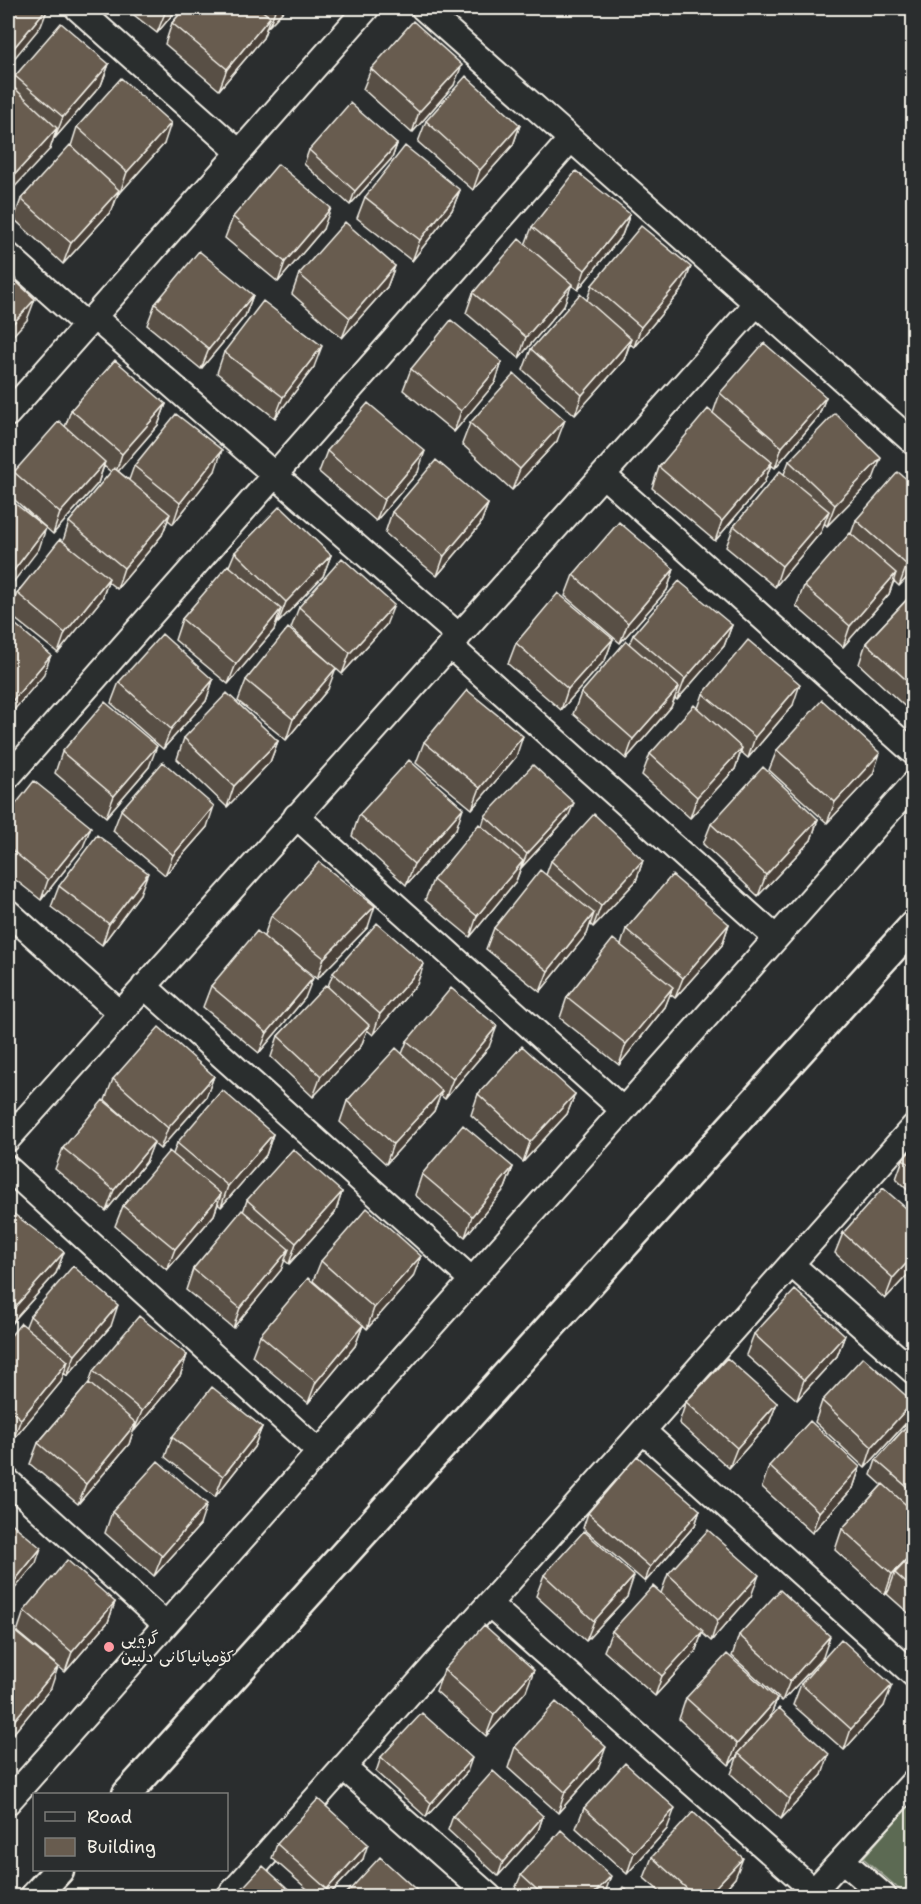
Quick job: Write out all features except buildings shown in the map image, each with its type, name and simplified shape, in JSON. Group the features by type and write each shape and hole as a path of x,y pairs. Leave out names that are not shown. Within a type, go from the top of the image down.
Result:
{"street":[{"path":"77,8 239,152"},
{"path":"8,414 367,8"},
{"path":"423,8 914,443"},
{"path":"8,777 571,139"},
{"path":"8,255 274,475 776,938"},
{"path":"10,1132 144,986 757,303"},
{"path":"603,474 914,753"},
{"path":"9,1796 319,1452 914,783"},
{"path":"296,816 623,1110"},
{"path":"8,912 120,1012"},
{"path":"128,1793 914,925"},
{"path":"144,986 472,1280"},
{"path":"229,1896 914,1125"},
{"path":"8,1168 319,1452"},
{"path":"791,1264 914,1372"},
{"path":"643,1431 914,1675"},
{"path":"8,1481 165,1624"},
{"path":"489,1604 812,1894 914,1781"},
{"path":"343,1767 489,1896"},
{"path":"842,1860 884,1896"},
{"path":"35,1896 57,1871"}],"green space":[{"path":"913,1801 913,1896 907,1896 863,1858"}],"place":[{"name":"گروپی کۆمپانیاکانی دڵبین","path":"109,1647"}]}
